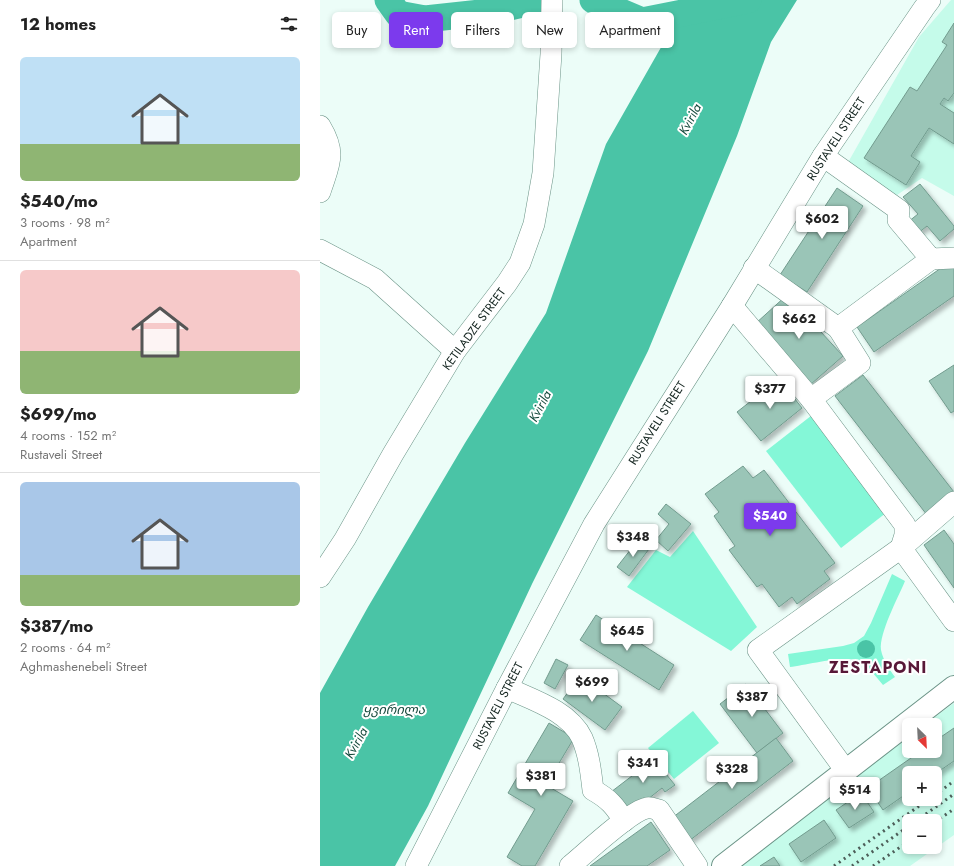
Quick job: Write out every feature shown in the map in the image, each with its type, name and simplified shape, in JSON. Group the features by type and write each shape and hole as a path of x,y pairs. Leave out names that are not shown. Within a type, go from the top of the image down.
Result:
{"main road":[{"path":"723,866 954,687"}],"street":[{"name":"KETILADZE STREET","path":"320,577 345,539 393,454 455,351 507,284 520,263 534,224 543,173 551,54 552,0"},
{"name":"RUSTAVELI STREET","path":"416,866 507,688 594,524 732,306 823,156 930,0"},
{"path":"320,126 329,144 331,152 320,192"},
{"path":"823,156 899,210 898,220 932,259"},
{"path":"320,250 375,279 455,351"},
{"path":"838,328 932,259 954,258"},
{"path":"754,268 838,328 860,363 811,399"},
{"path":"732,306 811,399 905,525 905,535 901,548"},
{"path":"846,771 758,650 901,548 954,502"},
{"path":"901,548 954,621"},
{"path":"507,688 550,708 567,719 577,729 583,740 587,754 593,790 606,798 615,807 624,822"},
{"path":"570,866 635,813 647,808 659,810 697,866"}],"shaded area":[{"path":"951,0 954,0 954,196 922,178 897,195 846,166 919,37"},
{"path":"816,412 891,509 841,548 766,451"},
{"path":"693,531 757,627 731,651 627,587 656,550 670,557"},
{"path":"892,574 905,581 886,625 881,643 881,650 886,664 895,677 883,685 864,664 850,659 833,660 790,667 788,654 843,646 854,643 864,636"},
{"path":"954,703 954,835 942,843 942,814 902,814 902,854 927,854 910,866 742,866 741,864 902,742 902,758 942,758 942,718 934,718"},
{"path":"693,711 719,743 674,779 648,748"}],"water":[{"name":"ყვირილა","path":"694,0 797,0 771,42 737,136 648,351 532,584 428,806 395,866 320,866 320,693 368,607 465,443 546,313 606,144 661,48 674,48 674,25"},
{"path":"866,640 872,643 875,649 872,655 866,658 860,655 857,649 860,643"}],"building":[{"path":"954,23 954,93 948,101 944,98 940,104 954,113 954,144 929,128 911,156 920,162 906,185 864,158 910,87 917,91 947,45 942,42"},
{"path":"920,184 954,226 954,229 940,241 927,226 917,234 908,222 918,214 903,197"},
{"path":"837,188 863,206 807,292 780,275"},
{"path":"951,261 954,266 954,296 874,352 857,327"},
{"path":"787,295 843,356 810,385 755,324"},
{"path":"954,365 954,411 951,413 929,381"},
{"path":"863,375 954,492 927,515 835,396"},
{"path":"779,379 802,408 761,441 737,412"},
{"path":"743,466 753,478 764,470 835,563 824,571 830,579 797,604 792,597 779,607 762,584 757,587 729,550 735,546 714,516 719,512 705,494"},
{"path":"666,504 691,524 668,551 656,540 669,524 658,514"},
{"path":"944,530 954,544 954,588 924,545"},
{"path":"638,540 649,549 629,576 617,567"},
{"path":"596,615 674,665 659,690 580,640"},
{"path":"556,659 568,665 555,689 544,683"},
{"path":"580,676 622,707 605,730 563,699"},
{"path":"746,684 783,733 757,753 720,704"},
{"path":"549,723 574,738 546,785 573,801 535,866 522,866 507,857 535,809 508,793"},
{"path":"954,728 954,761 942,769 942,766 902,766 902,797 883,810 868,788 911,758 942,758 942,736"},
{"path":"776,738 793,761 689,841 672,818"},
{"path":"648,752 675,785 665,792 662,788 629,814 611,792 641,769 636,762"},
{"path":"861,793 874,812 849,828 836,810"},
{"path":"824,820 836,838 801,862 789,844"},
{"path":"651,822 670,850 647,866 590,866"},
{"path":"774,857 780,866 760,866"}],"waterway":[{"path":"388,0 398,14 425,19 489,12 531,2 548,0"},
{"path":"593,0 642,21 748,0"}],"railway":[{"path":"942,790 954,781"},
{"path":"926,814 954,794"},
{"path":"834,866 919,806"},
{"path":"942,817 954,809"},
{"path":"852,866 902,831"},
{"path":"873,866 902,846"}],"district":[{"name":"ZESTAPONI","path":"878,667"}],"water label":[{"name":"Kvirila","path":"690,119"},
{"name":"Kvirila","path":"540,406"},
{"name":"Kvirila","path":"356,743"}]}
